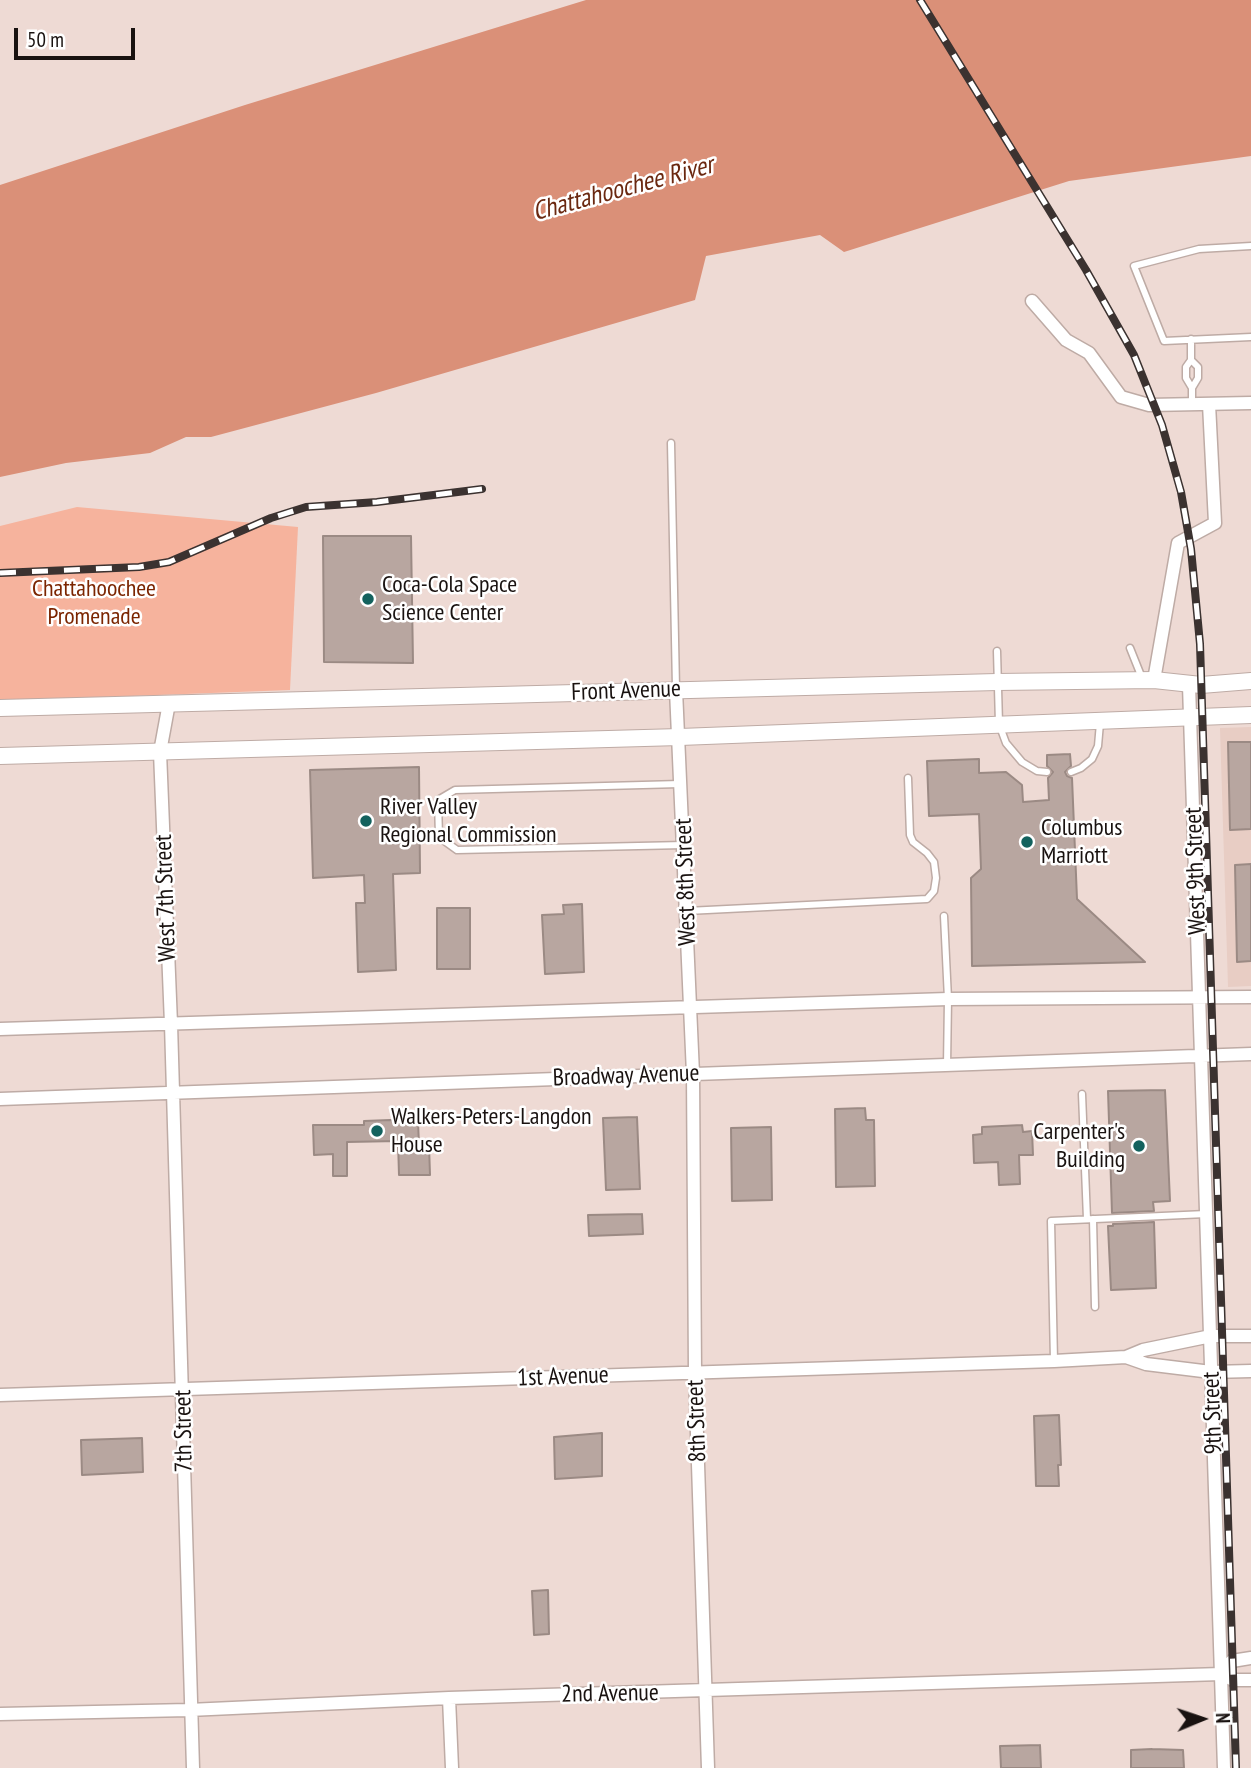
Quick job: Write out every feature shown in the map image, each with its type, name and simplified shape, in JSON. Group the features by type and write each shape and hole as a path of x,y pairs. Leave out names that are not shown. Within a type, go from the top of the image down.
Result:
{"street":[{"path":"1032,301 1066,340 1089,352 1121,397 1149,405 1251,403"},
{"path":"1149,680 1178,543 1214,523 1209,404"},
{"name":"Front Avenue","path":"0,708 997,682 1149,680 1189,685 1251,681"},
{"name":"West 9th Street","path":"1189,685 1202,1058"},
{"name":"West 8th Street","path":"676,690 693,1074"},
{"name":"West 7th Street","path":"169,704 160,752 173,1094"},
{"name":"Front Avenue","path":"0,755 680,737 1251,715"},
{"path":"0,1028 948,999 1251,997"},
{"name":"Broadway Avenue","path":"0,1098 1202,1058 1251,1054"},
{"name":"9th Street","path":"1202,1058 1224,1768"},
{"name":"8th Street","path":"693,1074 695,1373 708,1768"},
{"name":"7th Street","path":"173,1094 192,1768"},
{"name":"1st Avenue","path":"0,1395 1054,1361 1126,1357 1143,1350 1211,1336 1251,1336"},
{"name":"1st Avenue","path":"1126,1357 1146,1364 1211,1372 1251,1371"},
{"name":"2nd Avenue","path":"1221,1674 1232,1661 1251,1658"},
{"name":"2nd Avenue","path":"0,1714 190,1710 449,1698 1221,1674 1233,1680 1251,1680"},
{"path":"449,1698 452,1768"}],"lane":[{"path":"1251,246 1199,249 1133,266 1164,341 1251,337"},
{"path":"1191,339 1191,360 1198,367 1198,378 1192,388 1192,404"},
{"path":"671,443 676,690"},
{"path":"1130,648 1149,680"},
{"path":"997,652 999,724 1011,752 1037,771 1047,772"},
{"path":"1071,772 1092,759 1098,746 1101,721"},
{"path":"687,911 927,899 934,891 934,863 927,853 913,842 910,835 908,778"},
{"path":"682,784 455,790 438,800 439,836 457,850 684,845"},
{"path":"944,916 948,999 947,1066"},
{"path":"1082,1094 1095,1307"},
{"path":"1054,1361 1051,1220 1207,1214"}],"shaded area":[{"path":"1251,727 1251,986 1228,987 1220,728"}],"green space":[{"name":"Chattahoochee Promenade","path":"77,507 298,527 290,690 0,701 0,526"}],"water":[{"name":"Chattahoochee River","path":"586,0 1251,0 1251,156 1069,181 844,252 820,235 706,256 695,300 376,393 211,437 186,437 150,453 66,463 0,477 0,185 245,105"}],"building":[{"name":"Coca-Cola Space Science Center","path":"323,536 411,536 413,663 324,662"},
{"path":"1228,742 1251,742 1251,829 1230,830"},
{"name":"Columbus Marriott","path":"1070,754 1071,766 1065,772 1072,778 1077,899 1145,962 972,966 971,878 981,869 979,814 929,816 927,761 979,759 979,773 1006,772 1022,785 1023,802 1049,800 1048,778 1053,772 1047,766 1047,755"},
{"name":"River Valley Regional Commission","path":"419,767 420,873 393,874 396,970 358,972 356,903 365,903 364,875 313,878 310,770"},
{"path":"1251,864 1251,961 1237,962 1235,865"},
{"path":"582,904 584,972 545,974 542,915 564,914 563,905"},
{"path":"437,908 470,908 470,969 437,969"},
{"name":"Carpenter's Building","path":"1165,1090 1170,1201 1153,1202 1154,1211 1112,1213 1108,1091"},
{"path":"865,1108 866,1120 874,1120 875,1186 836,1187 835,1109"},
{"path":"637,1117 640,1189 606,1190 603,1118"},
{"path":"364,1121 418,1121 419,1145 429,1145 430,1175 399,1175 398,1141 347,1142 347,1176 333,1176 333,1154 314,1155 313,1125 364,1125"},
{"path":"1022,1125 1023,1132 1032,1131 1033,1155 1019,1155 1020,1184 999,1185 998,1162 974,1163 973,1135 982,1134 982,1127"},
{"path":"771,1127 772,1200 732,1201 731,1128"},
{"path":"642,1214 643,1234 589,1236 588,1215"},
{"path":"1154,1222 1156,1288 1111,1290 1108,1226"},
{"path":"1059,1415 1059,1486 1036,1486 1034,1416"},
{"path":"602,1433 602,1476 555,1479 554,1437"},
{"path":"142,1438 143,1472 82,1475 81,1440"},
{"path":"548,1590 549,1634 534,1635 532,1591"},
{"path":"1040,1745 1041,1768 1001,1768 1000,1746"},
{"path":"1131,1750 1183,1750 1184,1768 1131,1768"}],"railway":[{"path":"920,0 1086,270 1134,355 1162,425 1181,492 1191,549 1200,644 1236,1768"},
{"path":"0,573 139,567 169,562 271,518 306,507 377,502 482,489"}],"place":[{"name":"Coca-Cola Space Science Center","path":"368,599"},
{"name":"River Valley Regional Commission","path":"366,821"},
{"name":"Columbus Marriott","path":"1027,842"},
{"name":"Walkers-Peters-Langdon House","path":"377,1131"},
{"name":"Carpenter's Building","path":"1139,1146"}]}
